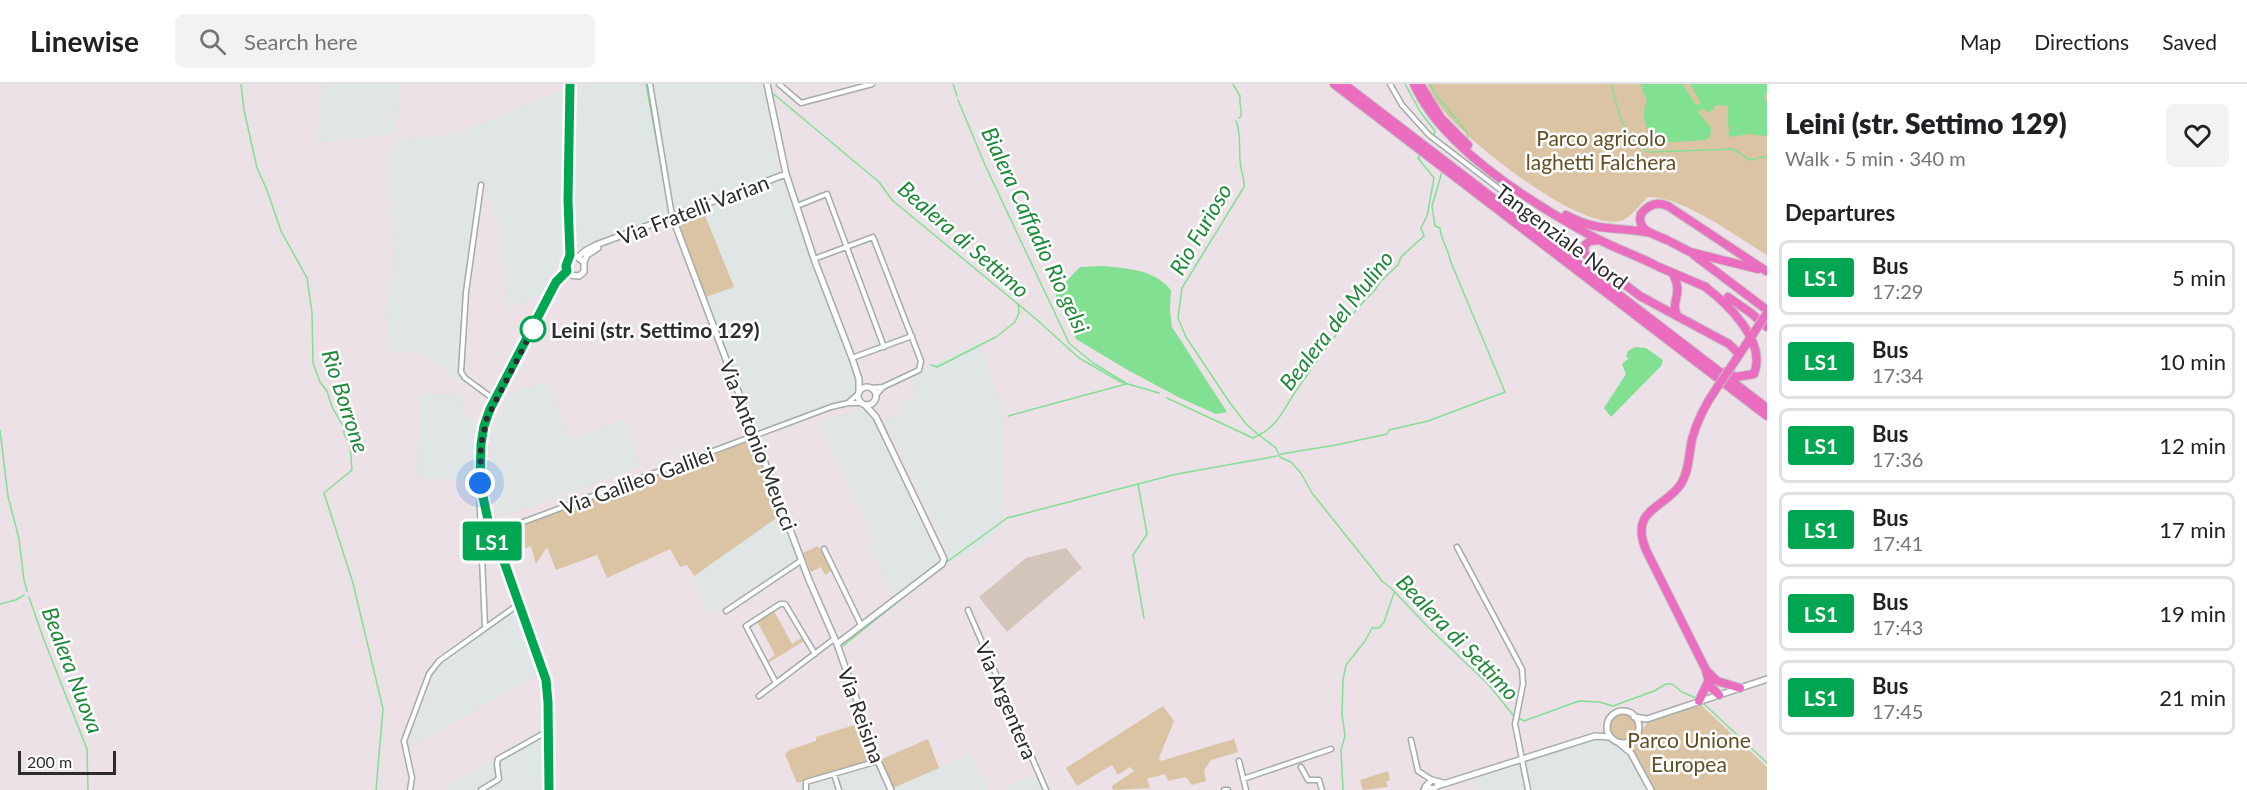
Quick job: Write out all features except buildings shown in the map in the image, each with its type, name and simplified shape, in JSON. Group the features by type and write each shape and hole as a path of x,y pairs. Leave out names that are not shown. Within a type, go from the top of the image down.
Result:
{"highway":[{"name":"Tangenziale Nord","path":"1335,84 1767,416"},
{"name":"Tangenziale Nord","path":"1344,84 1767,408"},
{"path":"1414,84 1429,111 1455,141 1532,200 1601,240 1737,302 1767,327"},
{"path":"1420,84 1434,110 1460,138 1509,178 1549,205 1576,221 1599,228 1629,229 1651,233"},
{"path":"1719,695 1646,550 1641,530 1649,511 1673,493 1684,479 1698,421 1716,389 1767,312 1690,252 1642,227 1640,216 1650,206 1663,204 1766,272"},
{"path":"1601,240 1588,242 1584,249 1587,255 1624,284 1663,309 1729,344 1738,357"},
{"path":"1690,252 1766,272"},
{"path":"1673,274 1679,288 1674,309 1677,316"},
{"path":"1719,275 1767,321"},
{"path":"1704,286 1741,313 1763,339"},
{"path":"1663,309 1677,298"},
{"path":"1729,344 1748,342"},
{"path":"1708,364 1731,376 1745,377 1757,371 1765,359"},
{"path":"1713,682 1740,688"},
{"path":"1700,701 1713,682"}],"street":[{"path":"568,273 566,266 570,259 568,200 570,84"},
{"path":"650,84 672,216"},
{"path":"780,85 801,103 872,84"},
{"path":"1390,84 1402,105 1417,123 1575,247 1584,249"},
{"path":"759,696 815,654 861,625 942,564 944,559 876,417 863,404 858,393 859,379 814,259 786,174 767,85"},
{"name":"Via Fratelli Varian","path":"577,257 589,248 786,174"},
{"path":"481,185 466,292 461,372 465,378 495,400"},
{"path":"796,206 827,194 884,346"},
{"name":"Via Antonio Meucci","path":"672,216 802,560 836,641"},
{"path":"814,259 873,237 922,366 919,370 883,387 869,388 858,393 848,403"},
{"path":"568,273 576,276 582,274 585,268 584,262 573,252 570,239"},
{"name":"Via Fratelli Varian","path":"584,262 587,255 601,245"},
{"path":"570,259 577,257"},
{"path":"485,627 479,525 481,444 487,418 558,279 568,273"},
{"path":"852,358 912,336"},
{"path":"859,379 869,388 875,398 876,417"},
{"path":"848,403 863,404 875,398 883,387"},
{"name":"Via Galileo Galilei","path":"497,526 518,524 831,407 848,403"},
{"path":"480,478 486,506 497,526 502,556 546,680 549,790"},
{"path":"480,485 488,520 488,537 499,538"},
{"name":"Via Galileo Galilei","path":"499,538 518,524"},
{"path":"488,530 497,526"},
{"path":"1457,547 1522,669 1523,684 1515,724 1528,790"},
{"path":"824,549 861,625"},
{"path":"726,610 802,560"},
{"path":"410,790 412,778 404,741 429,674 439,661 519,604"},
{"path":"776,683 746,627 780,604 785,604 815,654"},
{"name":"Via Argentera","path":"968,610 1046,790"},
{"name":"Via Reisina","path":"836,641 878,761 891,790"},
{"path":"1411,740 1418,771 1423,772 1430,787 1595,736 1607,727 1610,719 1617,713 1626,712 1634,717 1647,719 1767,679"},
{"path":"1634,717 1638,729"},
{"path":"1631,753 1631,743 1638,729 1647,719"},
{"path":"1607,727 1610,737"},
{"path":"481,790 499,779 498,759 541,735 549,734"},
{"path":"1595,736 1610,737 1631,753 1651,790"},
{"path":"1618,742 1627,742 1635,738"},
{"path":"1243,779 1300,764 1331,748"},
{"path":"806,790 806,782 878,761"},
{"path":"1239,761 1246,790"},
{"path":"1300,764 1308,780 1319,780 1322,790"},
{"path":"834,774 839,790"}],"shaded area":[{"path":"322,84 402,84 394,134 317,143"},
{"path":"762,84 779,173 577,249 573,86"},
{"path":"1640,84 1683,84 1696,105 1701,103 1690,84 1767,84 1767,93 1764,97 1767,102 1767,136 1749,134 1731,137 1728,134 1730,129 1728,106 1716,105 1712,111 1707,112 1703,108 1698,112 1711,128 1710,137 1706,140 1657,143 1645,124 1644,112 1647,101"},
{"path":"566,89 566,249 558,257 557,272 547,292 508,309 501,231 485,183 481,183 466,292 460,381 420,353 391,351 386,313 394,267 395,239 390,199 391,148 397,140 468,132 468,129"},
{"path":"781,180 858,385 855,399 756,436 706,297 734,287 702,208"},
{"path":"1103,266 1132,269 1149,274 1171,290 1172,327 1227,412 1216,414 1178,397 1076,339 1056,296 1057,291 1080,267"},
{"path":"979,340 1004,417 1002,528 979,548 947,562 945,544 886,421 901,414 900,403 917,394 910,377"},
{"path":"1635,347 1646,348 1663,360 1661,366 1611,417 1604,408 1626,374 1622,364 1629,358 1626,357 1628,351"},
{"path":"546,381 548,386 550,385 570,439 623,420 640,467 503,517 497,510 489,467 495,423 508,395"},
{"path":"420,393 462,395 462,412 465,416 477,420 474,479 418,479"},
{"path":"867,409 939,562 896,597 872,553 868,543 874,540 872,534 818,423"},
{"path":"782,514 798,558 710,615 692,578"},
{"path":"1066,548 1082,568 1007,632 979,597 1026,558"},
{"path":"513,614 519,617 540,673 409,748 411,734 438,667 489,627"},
{"path":"544,732 545,790 441,790 540,733"},
{"path":"1598,736 1606,737 1629,754 1648,790 1478,790 1474,776"},
{"path":"971,753 989,790 893,790 893,788"},
{"path":"876,759 890,790 801,790 799,783"},
{"path":"1039,773 1045,790 1001,790 1015,783"}],"green space":[{"name":"Parco agricolo laghetti Falchera","path":"1427,84 1767,84 1767,255 1693,210 1662,198 1648,197 1624,220 1620,221 1603,221 1560,203 1513,172 1473,140 1446,113"},
{"path":"702,208 734,287 706,297 678,222 681,216"},
{"path":"756,436 782,514 694,576 687,565 680,567 670,549 607,578 597,555 556,570 547,547 536,564 531,546 508,554 503,533 519,525"},
{"path":"818,546 833,570 825,575 821,567 811,572 803,553"},
{"path":"774,611 792,644 801,638 804,641 768,663 767,661 775,655 757,621"},
{"name":"Parco Unione Europea","path":"1701,705 1767,767 1767,790 1654,790 1633,751 1634,743 1647,723"},
{"path":"1163,706 1174,721 1159,758 1161,761 1234,739 1238,752 1211,760 1204,770 1206,781 1192,785 1186,777 1168,781 1165,774 1147,779 1150,788 1113,790 1112,786 1134,771 1130,767 1118,775 1112,765 1077,786 1066,768"},
{"path":"1623,714 1632,718 1636,727 1632,736 1623,740 1614,736 1610,727 1614,718"},
{"path":"861,723 876,760 797,783 785,754 789,750 816,741 816,737"},
{"path":"928,739 939,768 893,788 882,759"},
{"path":"1388,771 1390,780 1386,782 1388,787 1363,790 1360,780"}],"waterway":[{"name":"Rio Borrone","path":"241,84 244,110 257,168 281,231 307,278 312,313 313,363 350,444 352,470 324,493 353,583 383,709 376,790"},
{"path":"646,84 668,202"},
{"name":"Bialera Caffadio Rio gelsi","path":"953,84 957,96"},
{"name":"Rio Furioso","path":"1233,84 1240,96 1241,116 1239,118"},
{"path":"1405,84 1421,113 1435,131 1434,135"},
{"path":"1430,84 1435,94 1467,132 1468,138"},
{"path":"1611,84 1622,123 1632,139 1648,152 1733,149 1750,160 1767,156"},
{"name":"Bealera di Settimo","path":"770,91 879,182 892,200 1036,319 1079,358 1121,382 1159,393"},
{"name":"Bialera Caffadio Rio gelsi","path":"958,100 985,165 1069,343 1093,363 1126,383"},
{"name":"Bealera di Settimo","path":"1236,121 1244,187 1182,288 1178,318 1186,337 1230,403 1247,425 1259,435 1277,420 1354,312 1398,265 1401,257 1424,236 1421,228 1427,216 1434,178 1418,158 1420,155"},
{"path":"1281,454 1387,434 1389,430 1428,421 1505,392 1450,260 1440,228 1435,226 1432,206 1442,172"},
{"path":"931,365 937,367 996,337 1015,322 1019,313 1018,304"},
{"path":"1008,416 1126,384"},
{"name":"Bealera di Settimo","path":"1167,398 1253,438 1259,435 1276,448 1280,457 1291,462 1301,473 1312,493 1383,582 1488,684 1513,715 1524,721 1579,701 1599,702 1613,706 1654,691 1666,684 1672,684 1682,692 1696,698"},
{"name":"Bealera Nuova","path":"0,430 8,496 19,539 27,591"},
{"path":"1144,618 1133,555 1147,534 1138,484 1177,474 1277,456"},
{"path":"944,564 1007,518 1138,484"},
{"path":"843,646 915,588"},
{"path":"1343,790 1341,750 1345,736 1342,714 1346,665 1372,628 1379,628 1384,622 1394,593"},
{"path":"0,604 16,600 24,595"},
{"name":"Bealera Nuova","path":"29,597 87,749 88,790"},
{"name":"Bealera di Settimo","path":"1702,702 1767,763"}],"bus line":[{"name":"LS1","path":"549,790 546,680 502,556 494,541 491,541 487,535 488,520 481,491 479,465 484,426 490,409 556,282 567,271 566,263 570,259 568,200 570,84"}],"place":[{"name":"Leini (str. Settimo 129)","path":"533,329"}],"route":[{"path":"480,483 481,444 490,409 533,329"}],"water label":[{"name":"Bealera del Mulino","path":"1336,320"}]}
